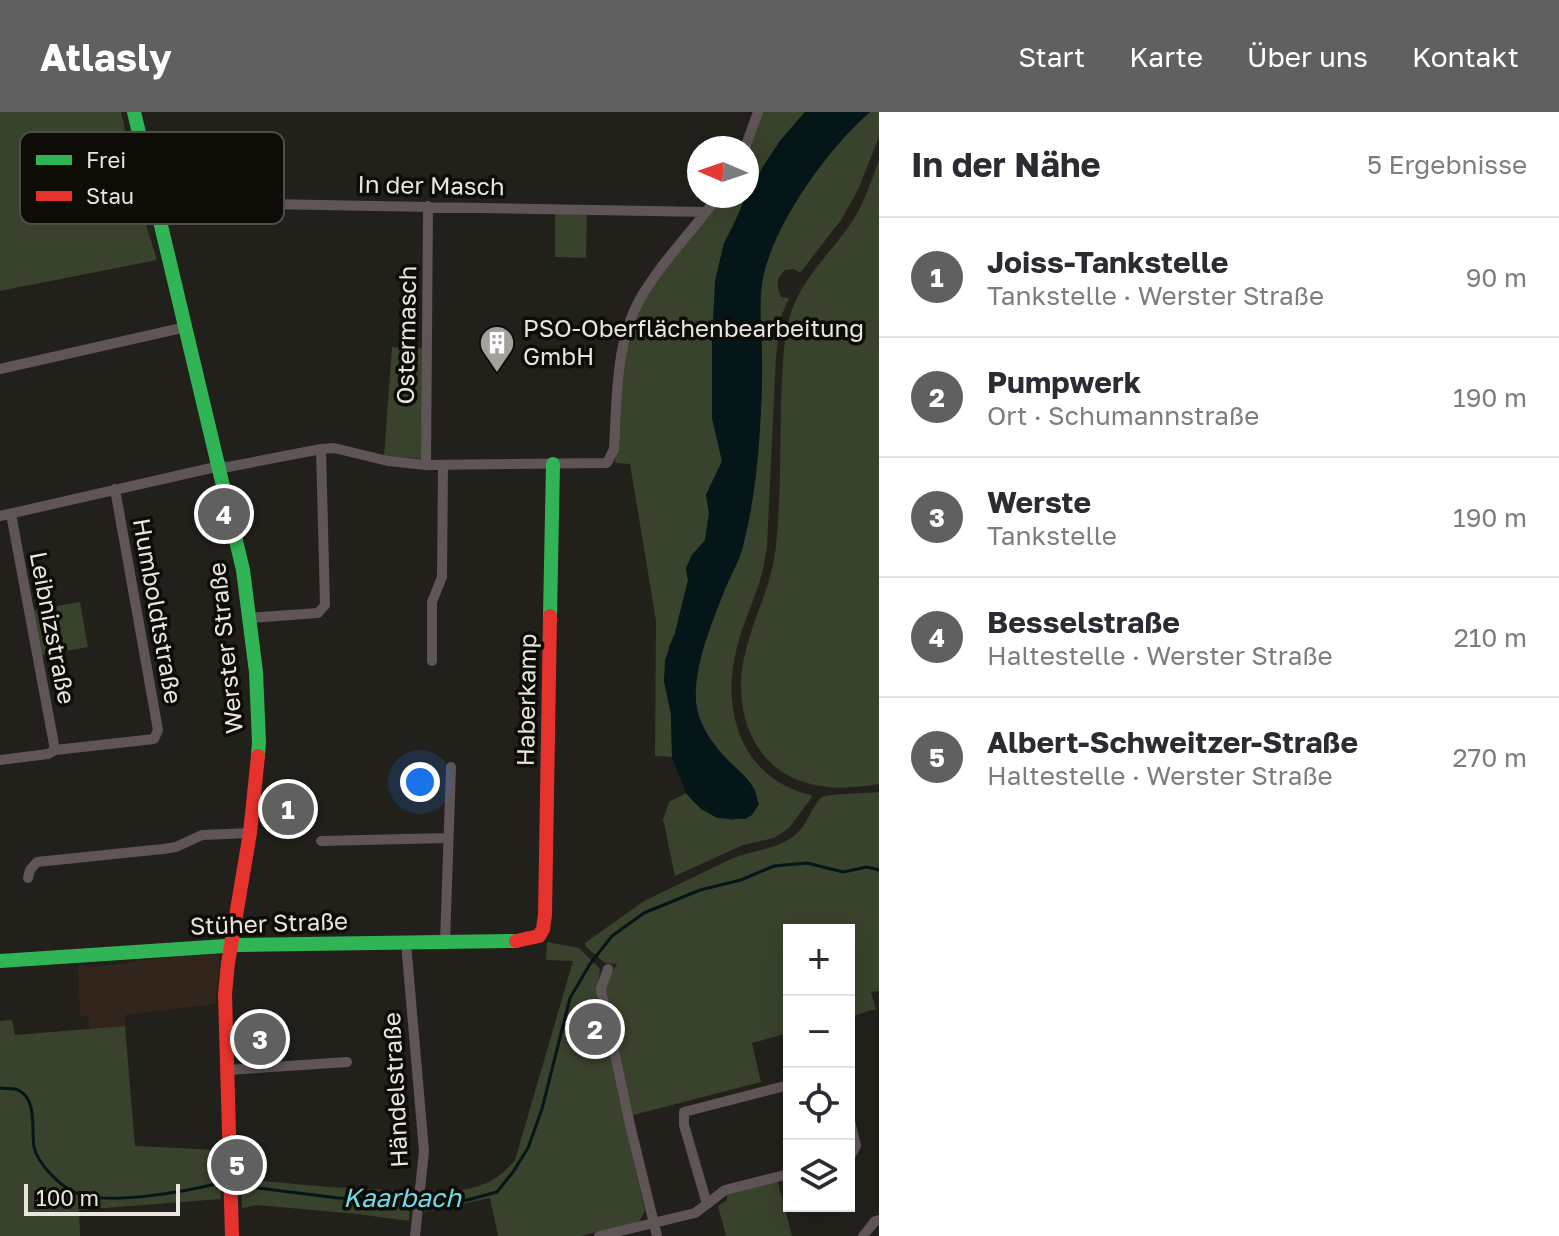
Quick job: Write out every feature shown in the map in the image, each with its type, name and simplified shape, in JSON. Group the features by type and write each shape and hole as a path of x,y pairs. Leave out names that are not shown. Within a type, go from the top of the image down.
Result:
{"main road":[{"name":"Werster Straße","path":"134,112 138,132"},
{"name":"Werster Straße","path":"160,224 243,570 258,695 259,742 250,833 225,994 232,1236"},
{"name":"Haberkamp","path":"539,936 545,915 553,464"},
{"name":"Stüher Straße","path":"0,961 231,945 518,941 539,936"}],"street":[{"path":"749,136 758,112"},
{"name":"In der Masch","path":"284,204 706,212"},
{"name":"Ostermasch","path":"426,465 428,206"},
{"path":"5,515 220,466 321,449 334,448 388,461 426,465 607,463 614,449 623,344 639,300 709,208"},
{"path":"0,369 186,327"},
{"path":"249,618 318,613 325,605 321,449"},
{"path":"432,661 432,602 442,577 443,465"},
{"name":"Humboldtstraße","path":"55,750 154,739 158,730 115,489"},
{"name":"Leibnizstraße","path":"5,515 55,750"},
{"path":"0,760 48,754 55,750"},
{"path":"445,942 451,767"},
{"path":"28,878 37,862 176,847 202,835 250,833"},
{"path":"321,841 448,838"},
{"name":"Händelstraße","path":"406,943 424,1151 415,1236"},
{"path":"608,969 602,995 657,1236"},
{"path":"228,1070 347,1062"},
{"path":"707,1204 684,1125 684,1112 783,1087"},
{"path":"599,1236 695,1213 725,1190 783,1176"},
{"path":"863,1236 879,1220"}],"shaded area":[{"path":"805,112 870,112 836,146 803,190 777,238 762,283 761,406 753,499 741,554 705,644 696,689 697,710 706,732 719,751 750,783 759,804 745,819 717,818 701,809 686,793 672,757 671,714 664,681 665,660 688,580 686,568 705,540 709,513 706,495 722,461 712,418 715,281 724,243 741,208 759,208 759,174 780,141"},
{"path":"215,954 220,960 215,1004 125,1015 125,1026 89,1029 88,1016 80,1016 78,965 133,963 138,960"}],"green space":[{"path":"0,112 121,112 125,132 20,132 20,224 146,224 157,260 0,291"},
{"path":"762,112 805,112 780,141 759,175 759,136 753,136"},
{"path":"870,112 879,112 879,137 858,190 841,220 800,273 794,269 785,270 778,279 781,297 789,298 781,317 776,356 767,546 762,573 739,638 732,671 735,718 753,758 768,774 787,787 812,797 789,828 774,838 743,845 675,876 663,819 669,802 686,793 707,812 734,820 753,787 718,749 703,727 698,715 696,689 703,649 753,493 762,395 761,294 767,263 788,215 803,191 837,146"},
{"path":"879,160 879,784 834,787 807,783 787,775 758,748 743,711 742,670 771,573 776,545 783,358 790,316 808,279 854,219"},
{"path":"555,205 587,206 586,258 555,257"},
{"path":"713,208 741,208 724,243 712,341 712,418 722,461 706,495 709,513 705,541 692,555 686,568 688,580 669,646 664,681 671,714 672,757 655,756 656,621 630,464 615,463 625,344 642,300"},
{"path":"392,347 428,348 427,459 384,456"},
{"path":"80,602 88,647 42,655 34,610"},
{"path":"879,792 879,991 871,992 876,1009 855,1015 855,924 783,924 783,1035 752,1043 761,1082 633,1115 605,995 608,979 617,964 605,963 585,943 644,901 731,859 786,841 801,829 822,797"},
{"path":"547,942 579,948 600,969 599,1009 645,1211 639,1222 581,1236 498,1236 490,1198 424,1212 426,1191 475,1187 496,1177 515,1160 573,961 546,960"},
{"path":"12,1020 15,1035 125,1026 135,1146 220,1150 221,1199 79,1210 80,1236 0,1236 0,1021"},
{"path":"776,1175 783,1212 786,1212 792,1236 726,1236 718,1206 727,1200 727,1194"},
{"path":"241,1179 411,1191 409,1221 257,1205 242,1208"}],"waterway":[{"name":"Kaarbach","path":"234,1185 338,1198 387,1196 429,1205 456,1203 497,1192 528,1148 542,1109 570,998 590,964 612,936 644,913 700,890 741,880 774,866 807,863 843,872 867,867 879,870"},
{"name":"Kaarbach","path":"0,1088 16,1089 29,1100 36,1154 50,1173 74,1192 125,1198 227,1184"}],"traffic: fast":[{"path":"134,112 139,132"},
{"path":"161,224 243,570 256,672 258,756"},
{"path":"550,616 553,464"},
{"path":"0,961 240,945 516,941"}],"traffic: jam":[{"path":"516,941 539,936 545,915 550,616"},
{"path":"232,1236 225,994 250,833 258,756"}],"place":[{"name":"PSO-Oberflächenbearbeitung GmbH","path":"497,374"},
{"name":"Besselstraße","path":"224,514"},
{"name":"Joiss-Tankstelle","path":"288,809"},
{"name":"Pumpwerk","path":"595,1029"},
{"name":"Werste","path":"260,1039"},
{"name":"Albert-Schweitzer-Straße","path":"237,1165"}]}
